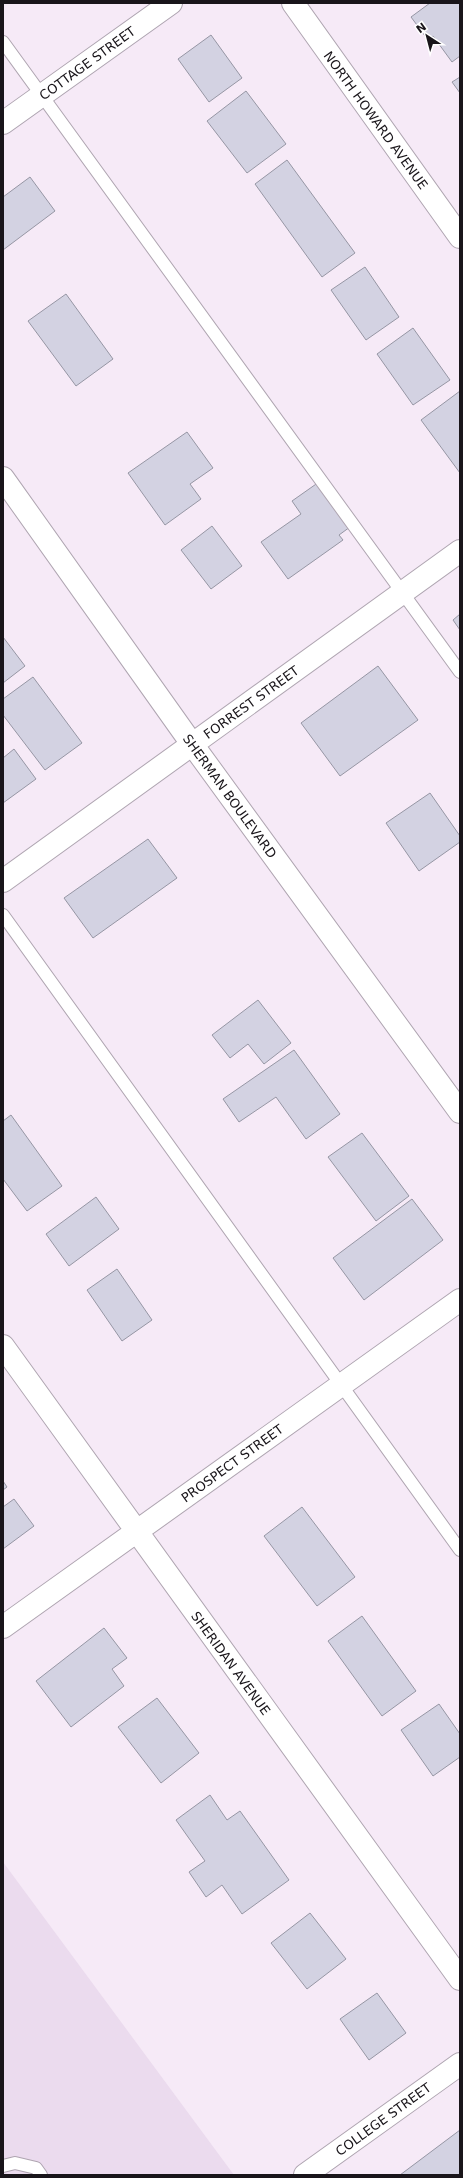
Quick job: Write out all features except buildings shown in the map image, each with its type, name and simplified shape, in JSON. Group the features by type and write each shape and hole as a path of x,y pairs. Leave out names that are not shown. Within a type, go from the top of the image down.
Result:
{"street":[{"name":"COTTAGE STREET","path":"3,123 171,3"},
{"name":"NORTH HOWARD AVENUE","path":"293,3 460,237"},
{"name":"SHERMAN BOULEVARD","path":"3,478 192,744 460,1112"},
{"name":"FORREST STREET","path":"3,881 460,551"},
{"name":"PROSPECT STREET","path":"3,1627 460,1300"},
{"name":"SHERIDAN AVENUE","path":"3,1346 460,1979"},
{"name":"COLLEGE STREET","path":"305,2175 460,2064"}],"lane":[{"path":"3,42 460,672"},
{"path":"3,915 460,1550"},
{"path":"3,2166 15,2163 36,2168 42,2175"}],"shaded area":[{"path":"3,1862 234,2175 3,2175"}]}
